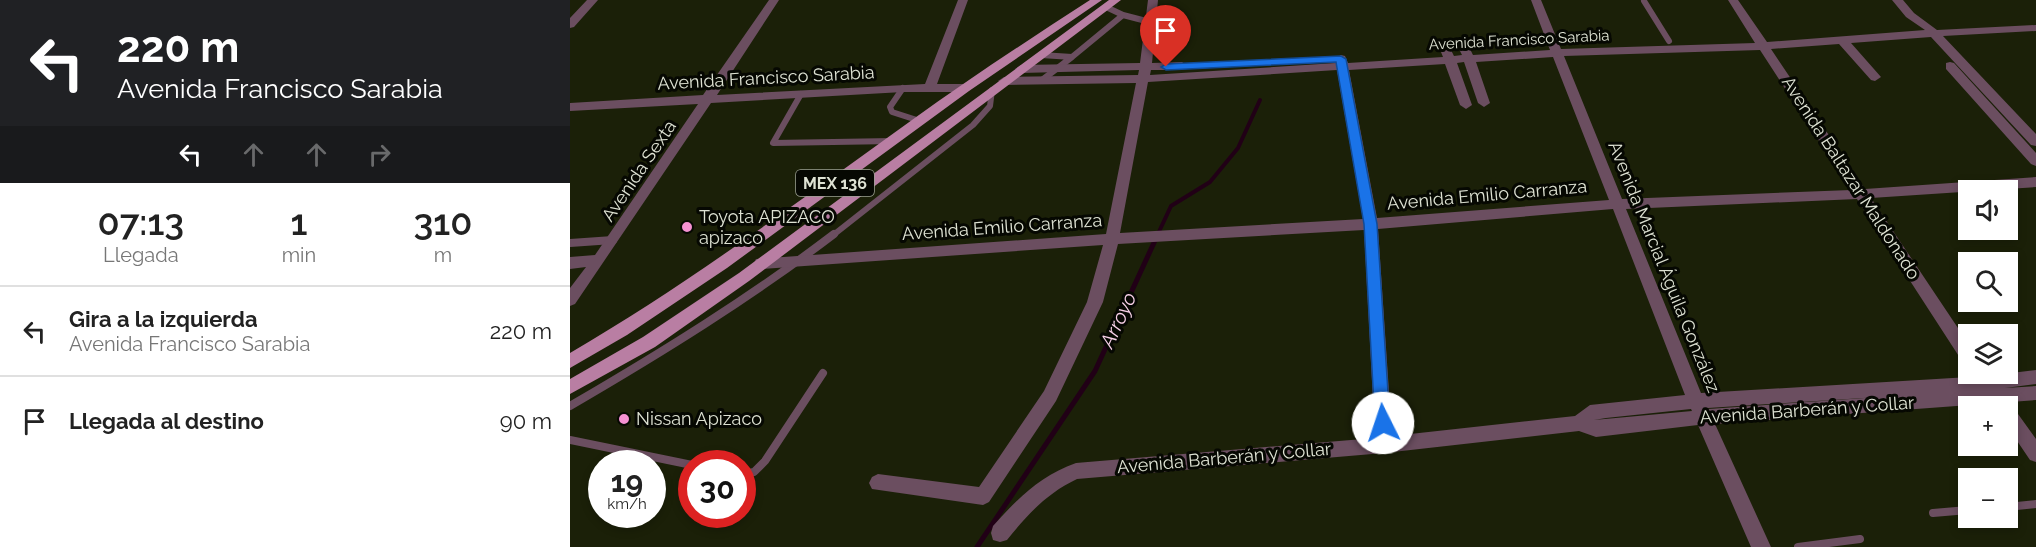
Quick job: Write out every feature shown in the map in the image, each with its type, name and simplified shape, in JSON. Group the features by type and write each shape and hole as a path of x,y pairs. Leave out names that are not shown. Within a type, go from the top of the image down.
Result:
{"main road":[{"name":"MEX 136","path":"570,387 649,342 761,263 1041,55 1106,2"},
{"name":"MEX 136","path":"570,361 633,325 965,88 1106,2"}],"street":[{"path":"570,25 593,0"},
{"name":"Avenida Sexta","path":"570,300 613,240 774,0"},
{"path":"930,87 963,0"},
{"path":"878,483 979,496 987,493 1050,396 1095,302 1112,239 1143,74 1153,0"},
{"name":"Avenida Marcial Águila González","path":"1536,0 1696,401 1761,547"},
{"name":"Avenida Baltazar Maldonado","path":"1733,0 1958,341"},
{"path":"1897,0 1951,67 2036,161"},
{"name":"Avenida Francisco Sarabia","path":"1004,81 1341,64 1669,41 1761,42 1920,26 2036,21"},
{"path":"1920,26 1965,67 2036,142"},
{"name":"Avenida Francisco Sarabia","path":"1556,49 1843,41 1920,26 2036,28"},
{"path":"1843,41 1875,77"},
{"path":"1450,106 1488,102 1467,55"},
{"path":"1448,56 1466,105"},
{"path":"1341,64 1371,224 1384,445"},
{"path":"1951,67 1965,67"},
{"name":"Avenida Francisco Sarabia","path":"1021,69 1058,68 1143,74"},
{"name":"Avenida Francisco Sarabia","path":"570,107 903,88 965,88"},
{"path":"1995,116 2012,116"},
{"name":"Avenida Emilio Carranza","path":"761,263 1371,224 1617,204 1862,194 2036,182"},
{"path":"570,263 599,260"},
{"name":"Avenida Barberán y Collar","path":"2018,377 2036,377"},
{"name":"Avenida Barberán y Collar","path":"1580,423 1590,413 1606,410 1958,380"},
{"path":"1847,390 1855,406"},
{"name":"Avenida Barberán y Collar","path":"2018,399 2036,393"},
{"name":"Avenida Barberán y Collar","path":"1000,533 1033,495 1052,480 1076,471 1384,445 1580,423 1596,429 1705,417 1855,406 1958,405"},
{"path":"2018,428 2036,454"}],"lane":[{"path":"1644,1 1669,41"},
{"path":"1106,2 1122,15 1150,22"},
{"path":"1042,80 1122,15"},
{"path":"1041,55 1072,57"},
{"path":"903,88 890,107 892,112 921,121"},
{"path":"570,406 684,339 799,261 973,125 990,106 992,90"},
{"path":"801,94 773,142 893,141"},
{"path":"570,243 613,240"},
{"path":"756,470 765,461 823,373"},
{"path":"570,440 678,462"},
{"path":"2018,506 2036,504"},
{"path":"1933,513 1958,511"},
{"path":"1798,547 1860,539"}],"waterway":[{"name":"Arroyo","path":"1157,236 1171,206 1210,182 1238,148 1260,100"},
{"name":"Arroyo","path":"977,547 1095,371 1158,234"}],"place":[{"name":"Toyota APIZACO apizaco","path":"687,227"},
{"name":"Nissan Apizaco","path":"624,419"}],"route":[{"path":"1166,67 1341,59 1371,224 1383,423"}]}
